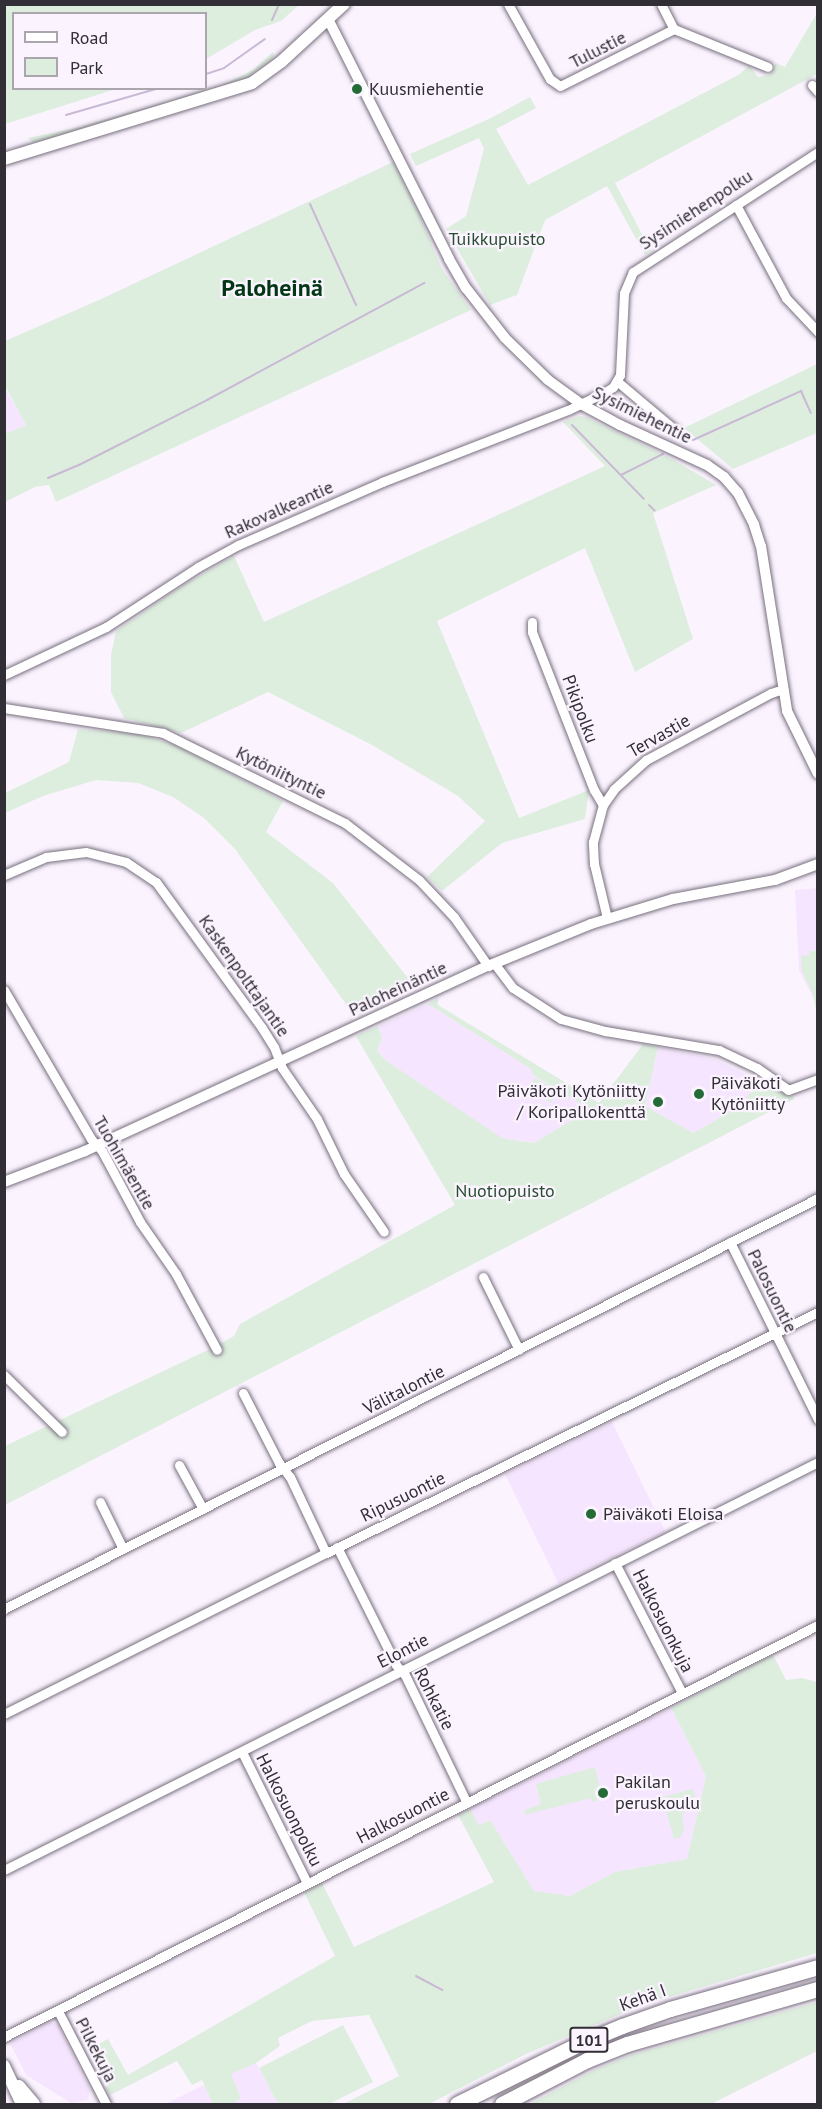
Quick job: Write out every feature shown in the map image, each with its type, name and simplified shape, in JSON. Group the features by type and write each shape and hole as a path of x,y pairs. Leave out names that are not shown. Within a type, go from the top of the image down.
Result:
{"highway":[{"name":"Kehä I","path":"457,2104 581,2043 622,2026 670,2009 818,1967"},
{"name":"101","path":"502,2104 588,2060 627,2044 675,2028 818,1989"},
{"path":"507,2104 527,2091"}],"main road":[{"path":"4,159 244,87 270,71 344,4"},
{"path":"7,2071 22,2104"},
{"path":"7,2071 34,2104"}],"street":[{"name":"Tulustie","path":"508,4 550,79 560,86 674,28"},
{"path":"661,4 674,28 768,67"},
{"name":"Sysimiehentie","path":"328,19 449,259 466,288 486,315 528,361 582,405 707,465 732,485 754,525 761,546 787,711 818,774"},
{"name":"Sysimiehenpolku","path":"618,382 621,369 624,293 633,272 818,152"},
{"path":"736,205 786,298 818,332"},
{"path":"582,405 618,382 675,430"},
{"name":"Rakovalkeantie","path":"4,675 106,627 198,567 238,545 382,482 582,405"},
{"name":"Pikipolku","path":"532,622 536,642 594,790 603,805"},
{"name":"Tervastie","path":"607,918 593,853 603,805 627,774 646,760 783,689"},
{"name":"Kytöniityntie","path":"4,708 163,733 345,823 419,880 454,917 491,965 513,988 561,1018 605,1031 719,1050 757,1068 788,1090 796,1089 818,1079"},
{"name":"Kaskenpolttajantie","path":"4,875 35,860 71,852 101,854 135,866 156,882 262,1028 316,1119 344,1174 384,1232"},
{"name":"Paloheinäntie","path":"4,1182 96,1145 491,965 607,918 673,899 776,880 818,864"},
{"name":"Tuohimäentie","path":"4,990 104,1155 140,1222 176,1274 217,1350"},
{"name":"Välitalontie","path":"4,1609 284,1470 818,1198"},
{"name":"Palosuontie","path":"730,1242 818,1419"},
{"path":"483,1277 519,1350"},
{"name":"Ripusuontie","path":"4,1714 326,1552 818,1312"},
{"path":"4,1375 62,1432"},
{"path":"243,1393 326,1552"},
{"name":"Elontie","path":"4,1870 818,1462"},
{"path":"179,1465 203,1509"},
{"path":"100,1502 123,1549"},
{"name":"Rohkatie","path":"337,1547 400,1671 405,1675 467,1803"},
{"name":"Halkosuonkuja","path":"615,1563 682,1693"},
{"name":"Halkosuontie","path":"4,2037 818,1625"},
{"name":"Halkosuonpolku","path":"242,1752 307,1883"},
{"name":"Pilkekuja","path":"58,2011 106,2104"}],"shaded area":[{"path":"4,386 26,425 5,434 4,434"},
{"path":"817,888 818,1002 816,1003 799,970 795,890"},
{"path":"428,1004 531,1069 533,1075 590,1109 534,1143 502,1138 493,1133 388,1062 377,1051 382,1038 378,1026"},
{"name":"Päiväkoti Kytöniitty","path":"658,1047 715,1059 761,1082 737,1108 693,1133 645,1106"},
{"name":"Päiväkoti Eloisa","path":"612,1422 665,1532 559,1584 505,1474"},
{"name":"Pakilan peruskoulu","path":"671,1708 706,1776 687,1859 615,1872 570,1896 534,1891 490,1820 479,1825 470,1809"},
{"path":"50,2022 58,2025 90,2090 88,2100 71,2103 26,2075 11,2045 12,2042"},
{"path":"256,2063 278,2104 232,2104 241,2098 231,2074"},
{"path":"204,2085 213,2104 165,2104"}],"green space":[{"path":"5,4 299,5 281,21 255,30 207,58 207,12 12,12 12,90 113,90 5,124"},
{"name":"Tuikkupuisto","path":"817,13 817,74 615,183 651,251 645,255 607,186 545,220 517,295 490,305 446,229 466,216 484,149 479,138 416,166 410,154 491,118 530,97 536,108 496,129 528,185 740,74 749,65 758,77 769,75 776,63 785,67"},
{"path":"273,52 274,56 270,61 253,73 255,77 62,137 34,143 28,138 80,127 221,86 253,70"},
{"path":"393,162 419,214 442,269 471,310 56,502 49,485 35,487 5,502 5,434 26,425 5,386 5,341 99,300"},
{"path":"817,364 817,433 733,469 684,428"},
{"path":"579,416 586,417 672,459 716,485 653,513 693,639 635,672 585,548 437,621 519,818 589,790 585,819 502,843 442,891 427,877 485,821 458,796 372,745 268,692 181,733 124,718 111,692 111,655 116,631 185,584 234,556 264,622 605,466 563,422"},
{"path":"78,729 139,734 175,745 283,801 266,832 333,883 415,987 353,1014 235,849 204,818 173,797 138,783 96,780 43,796 5,813 5,793 69,762"},
{"path":"809,951 817,951 817,1013 812,992 802,971 801,956 809,955"},
{"name":"Nuotiopuisto","path":"438,998 438,1005 599,1103 643,1044 658,1047 645,1106 693,1133 737,1108 763,1079 784,1093 793,1096 794,1099 5,1505 5,1446 210,1349 234,1336 240,1324 455,1205 356,1036 378,1026 382,1038 377,1051 388,1062 502,1138 534,1143 590,1109 533,1075 531,1069 428,1004"},
{"path":"535,1078 558,1091 551,1103 528,1090"},
{"path":"773,1655 786,1680 802,1678 817,1682 817,1953 642,2005 526,2054 429,2104 343,2104 399,2076 369,2015 312,2021 278,2038 280,2046 256,2063 231,2074 241,2098 232,2104 213,2104 202,2080 192,2085 177,2061 110,2095 106,2088 109,2085 89,2049 108,2039 128,2075 335,1956 304,1892 322,1883 354,1947 494,1882 458,1815 470,1809 479,1825 490,1820 534,1891 570,1896 615,1872 687,1859 706,1776 671,1708"},
{"path":"595,1767 603,1799 592,1802 591,1798 524,1815 525,1810 541,1804 536,1784"},
{"path":"693,1789 695,1796 682,1816 684,1831 680,1837 674,1839 662,1797"},
{"path":"817,2002 817,2051 711,2104 530,2104 592,2071 631,2055"},
{"path":"343,2025 373,2082 329,2104 278,2104 259,2068"}],"waterway":[{"path":"272,20 279,4"},
{"path":"207,74 224,68 265,39"},
{"path":"66,115 152,90"},
{"path":"310,204 356,305"},
{"path":"48,478 79,465 207,400 424,283"},
{"path":"693,440 801,391 811,413"},
{"path":"572,425 644,499"},
{"path":"621,475 663,454"},
{"path":"649,505 655,511"},
{"path":"416,1976 442,1990"}],"place":[{"name":"Kuusmiehentie","path":"357,89"},
{"name":"Päiväkoti Kytöniitty","path":"699,1094"},
{"name":"Päiväkoti Kytöniitty / Koripallokenttä","path":"658,1102"},
{"name":"Päiväkoti Eloisa","path":"591,1514"},
{"name":"Pakilan peruskoulu","path":"603,1793"}],"district":[{"name":"Paloheinä","path":"272,288"}]}
